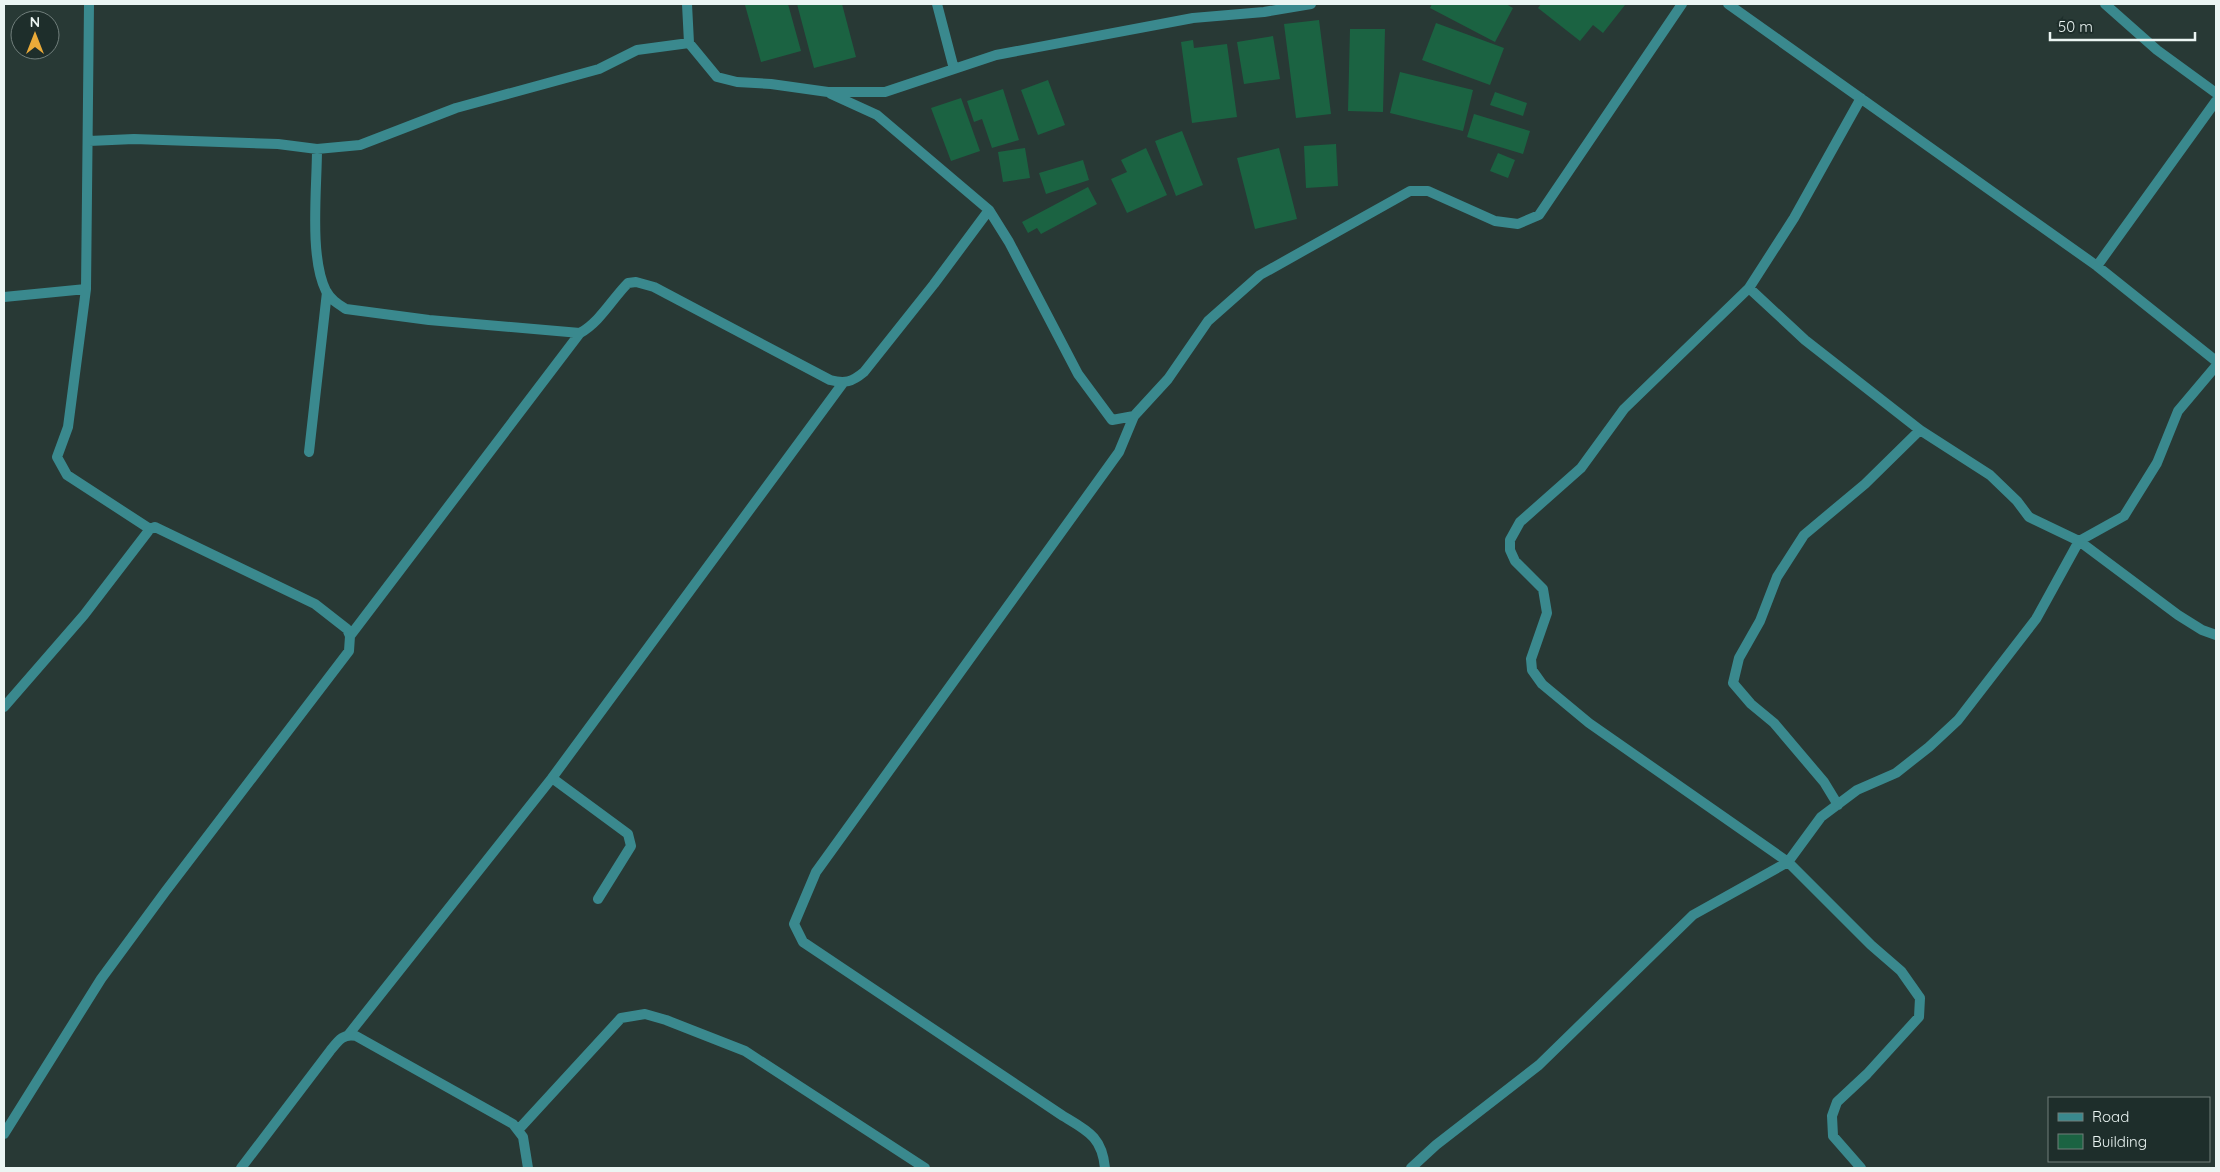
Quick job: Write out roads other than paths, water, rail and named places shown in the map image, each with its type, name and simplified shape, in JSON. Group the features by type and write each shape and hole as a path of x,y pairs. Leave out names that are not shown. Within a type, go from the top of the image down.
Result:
{"street":[{"path":"89,4 86,289 68,428 57,457 66,475 150,529"},
{"path":"687,4 689,43 716,77 737,82 780,85 828,92 885,92 996,55 1193,18 1264,12 1311,4"},
{"path":"937,4 954,69"},
{"path":"1105,1168 1104,1154 1092,1133 1055,1111 803,942 794,924 816,872 1119,452 1134,416 1168,379 1208,321 1260,275 1410,191 1428,191 1495,220 1518,224 1539,215 1682,4"},
{"path":"1728,4 2097,266 2216,361"},
{"path":"2105,4 2157,50 2216,92"},
{"path":"89,141 134,139 278,144 317,149 360,145 456,108 599,69 637,50 689,43"},
{"path":"828,92 877,114 988,210 1009,242 1078,374 1112,420 1134,416"},
{"path":"1861,98 1794,218 1749,288 1624,410 1581,468 1520,522 1510,540 1510,550 1515,561 1542,589 1544,595 1547,614 1531,659 1532,670 1542,684 1589,723 1788,862 1871,945 1901,971 1920,998 1918,1017 1867,1074 1837,1102 1832,1116 1833,1136 1861,1168"},
{"path":"2097,266 2216,101"},
{"path":"317,149 316,244 322,279 327,292 334,302 346,309 364,313 499,328 580,333"},
{"path":"350,636 580,333 593,326 614,297 628,283 636,282 662,291 830,380 843,383 855,380 864,372 934,284 988,210"},
{"path":"1749,288 1805,340 1920,430 1990,475 2029,517 2080,541 2178,615 2202,630 2216,635"},
{"path":"4,297 86,289"},
{"path":"309,452 327,292"},
{"path":"1411,1168 1436,1145 1539,1065 1694,914 1788,862 1821,817 1857,790 1896,774 1930,747 1958,720 2036,619 2080,541 2124,516 2156,463 2178,411 2216,366"},
{"path":"241,1168 330,1051 342,1037 350,1034 552,778 843,383"},
{"path":"1838,805 1824,782 1774,723 1751,704 1733,683 1739,658 1760,620 1777,577 1804,535 1865,484 1920,430"},
{"path":"4,707 84,615 150,529 155,527 315,604 347,629 350,636 349,651 101,979 4,1134"},
{"path":"552,778 628,834 631,846 598,899"},
{"path":"519,1130 620,1018 645,1014 666,1020 746,1051 925,1168"},
{"path":"350,1034 513,1124 523,1136 528,1168"}]}
